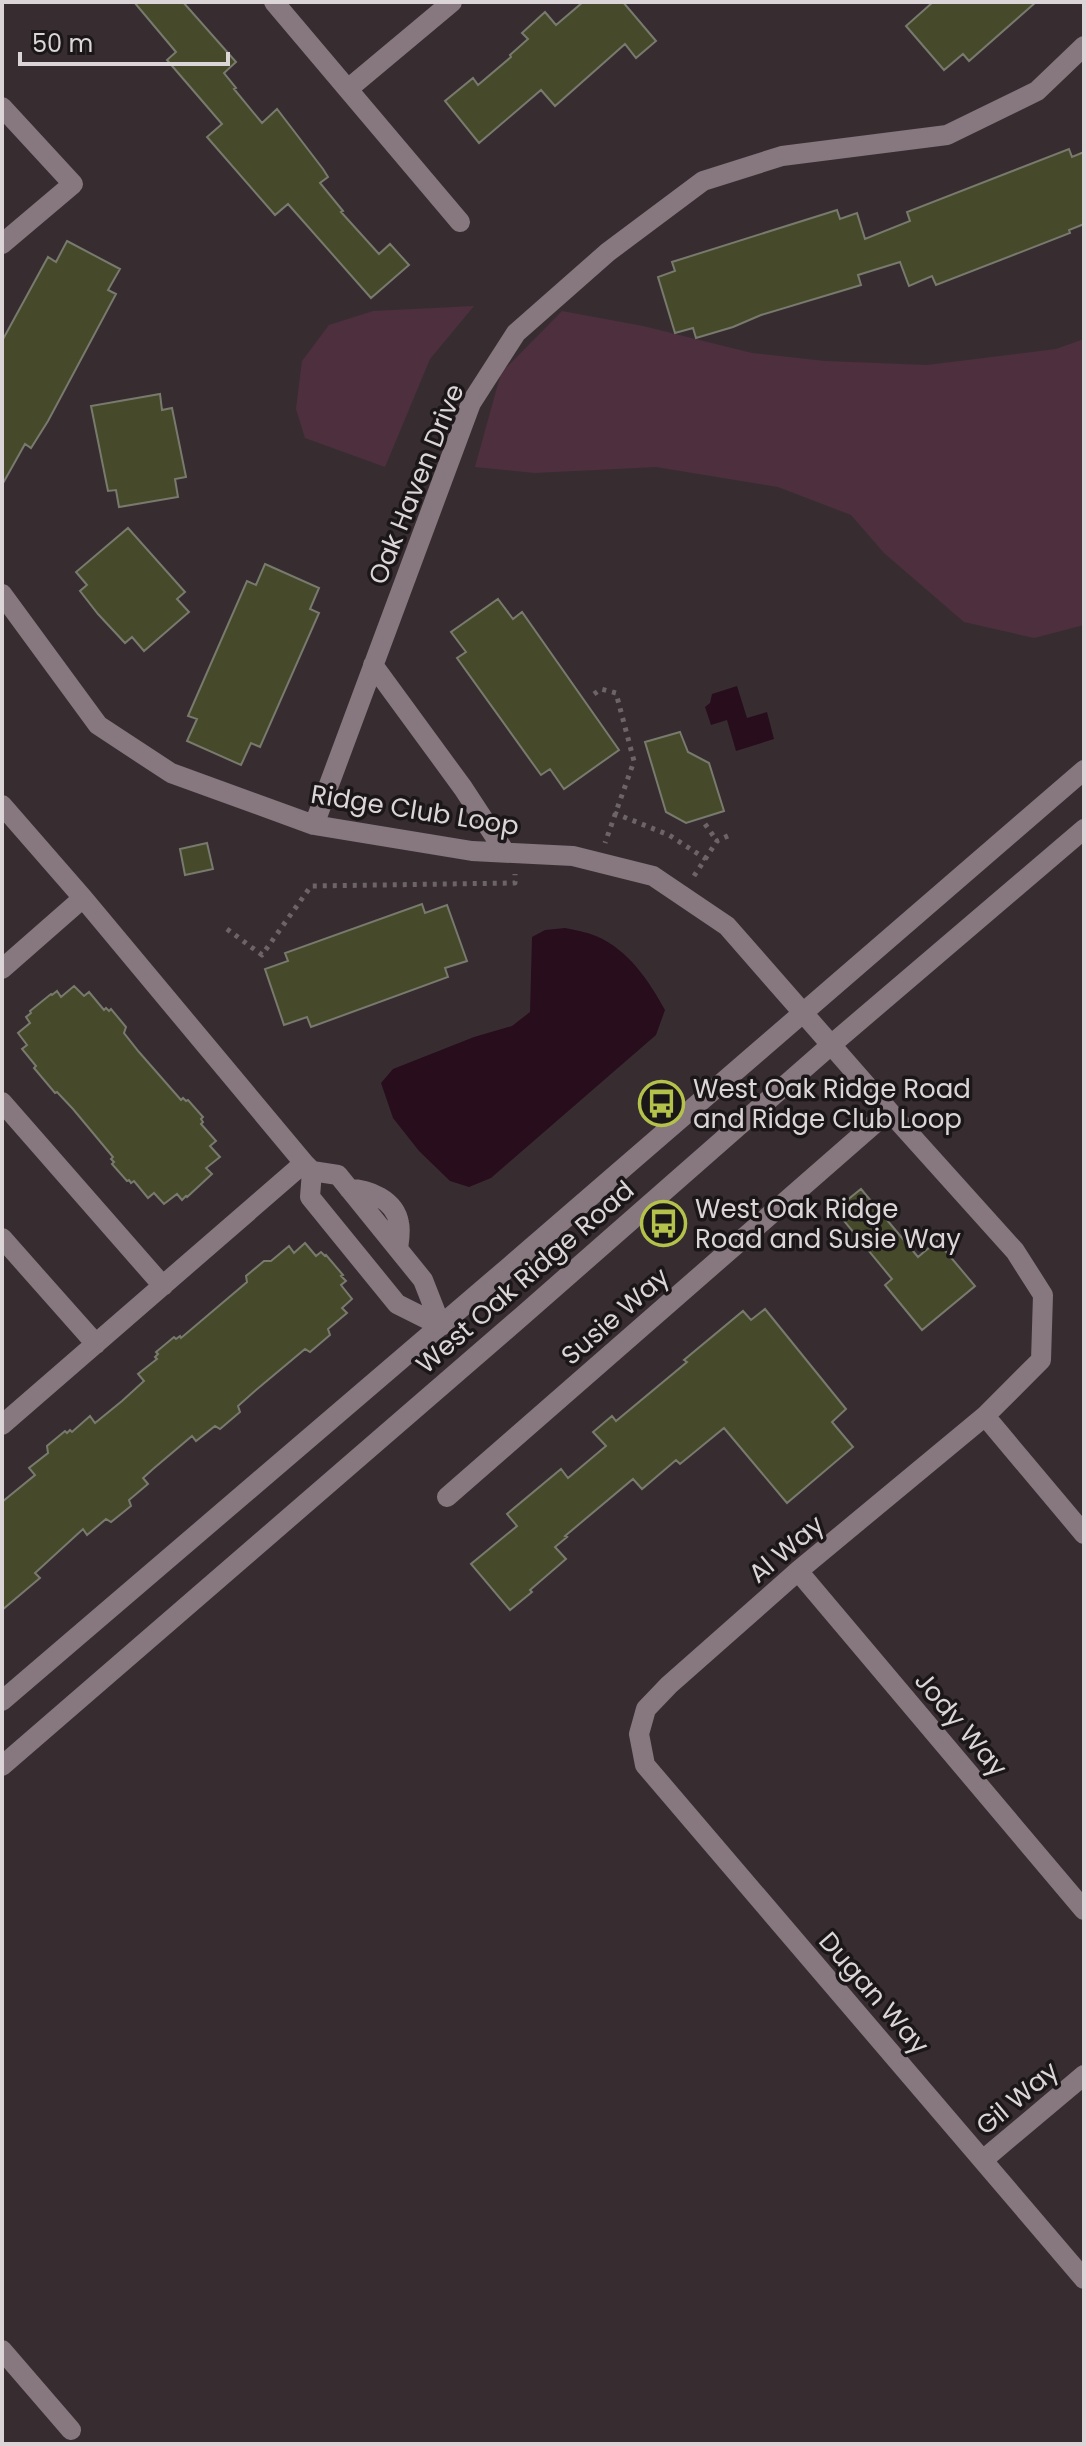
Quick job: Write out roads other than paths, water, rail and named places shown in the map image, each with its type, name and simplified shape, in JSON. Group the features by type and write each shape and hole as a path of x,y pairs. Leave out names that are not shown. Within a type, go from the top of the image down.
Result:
{"street":[{"path":"274,2 460,222"},
{"path":"348,89 452,2"},
{"name":"Oak Haven Drive","path":"314,825 471,403 516,333 608,252 703,181 782,156 947,135 1037,91 1084,46"},
{"path":"2,107 73,184 2,244"},
{"name":"Ridge Club Loop","path":"2,594 98,725 171,773 314,825 472,851 573,856 653,876 727,926 889,1111"},
{"path":"373,665 510,853"},
{"name":"West Oak Ridge Road","path":"2,1701 1084,770"},
{"path":"2,805 308,1167 338,1175 423,1280 441,1326"},
{"name":"West Oak Ridge Road","path":"2,1766 1084,829"},
{"path":"2,969 83,898"},
{"path":"2,1102 163,1286"},
{"name":"Al Way","path":"639,1734 646,1709 669,1685 798,1571 985,1416 1041,1360 1043,1295 1015,1251 889,1111"},
{"name":"Susie Way","path":"447,1497 889,1111"},
{"path":"2,1425 163,1286 308,1167"},
{"path":"308,1167 310,1197 397,1304 441,1326"},
{"path":"2,1238 96,1344"},
{"path":"985,1416 1084,1534"},
{"name":"Jody Way","path":"798,1571 1084,1910"},
{"name":"Dugan Way","path":"639,1734 645,1765 1084,2279"},
{"name":"Gil Way","path":"983,2160 1084,2075"},
{"path":"2,2350 71,2430"}],"place":[{"name":"West Oak Ridge Road and Ridge Club Loop","path":"662,1104"},
{"name":"West Oak Ridge Road and Susie Way","path":"664,1224"}]}
